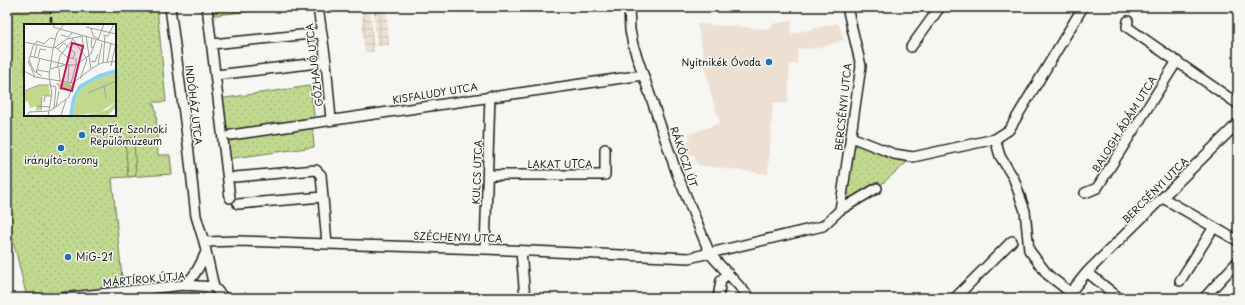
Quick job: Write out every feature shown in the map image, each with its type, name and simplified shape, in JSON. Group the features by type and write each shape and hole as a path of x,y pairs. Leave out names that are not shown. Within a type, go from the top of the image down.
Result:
{"street":[{"name":"INDÓHÁZ UTCA","path":"170,7 196,216 204,242 214,287"},
{"path":"208,7 230,198"},
{"name":"GŐZHAJÓ UTCA","path":"318,7 326,62 331,120"},
{"name":"RÁKÓCZI ÚT","path":"629,7 630,30 643,75 677,174 710,254 750,298"},
{"name":"BERCSÉNYI UTCA","path":"840,210 861,66 847,7"},
{"path":"911,46 940,7"},
{"path":"851,137 894,154 913,157 995,139 1009,130 1083,7"},
{"path":"1128,21 1127,27 1238,104"},
{"path":"212,44 321,33"},
{"path":"216,75 326,62"},
{"name":"BALOGH ÁDÁM UTCA","path":"1085,193 1097,188 1177,62"},
{"name":"KISFALUDY UTCA","path":"231,135 490,96 643,75"},
{"name":"KULCS UTCA","path":"485,249 490,96"},
{"name":"BERCSÉNYI UTCA","path":"1068,295 1087,272 1238,123"},
{"path":"995,139 1000,156 1014,179 1025,211 1029,250 1048,275 1068,295"},
{"name":"LAKAT UTCA","path":"488,175 606,175 605,149"},
{"path":"235,177 316,170 321,176 327,244"},
{"path":"710,254 823,226 840,210 877,188"},
{"path":"238,204 323,197"},
{"path":"1163,198 1238,241"},
{"path":"1180,281 1214,228"},
{"name":"SZÉCHENYI UTCA","path":"204,242 238,241 520,250 688,258 710,254"},
{"path":"955,298 1012,241"},
{"path":"520,250 525,298"},
{"path":"184,285 191,280 206,252"},
{"path":"1204,298 1238,261"},
{"path":"1087,272 1120,298"},
{"path":"718,298 722,280 728,273"},
{"name":"MÁRTÍROK ÚTJA","path":"62,298 184,285 214,287"},
{"path":"214,287 224,298"}],"shaded area":[{"path":"361,7 370,7 374,52 365,52"},
{"path":"373,7 386,7 389,45 377,46"},
{"path":"792,20 791,34 838,23 844,40 818,48 798,49 797,64 790,64 788,103 773,103 768,174 697,165 694,155 680,158 675,146 690,140 689,134 720,123 711,95 697,24 771,29 773,24"}],"green space":[{"name":"RepTár Szolnoki Repülőmúzeum","path":"7,7 127,7 127,9 157,7 166,102 153,102 156,111 158,155 170,155 172,174 112,178 123,288 27,298 7,215"},
{"path":"208,7 286,7 208,16"},
{"path":"310,86 315,122 312,123 314,147 226,159 218,99"},
{"path":"851,137 913,157 877,188 840,210"},
{"path":"134,138 136,176 128,177 125,139"},
{"path":"214,287 225,298 149,298 148,289"}],"railway":[{"path":"51,7 51,24"}],"place":[{"name":"Nyitnikék Óvoda","path":"769,62"},
{"name":"RepTár Szolnoki Repülőmúzeum","path":"82,135"},
{"name":"irányító-torony","path":"61,148"},
{"name":"MiG-21","path":"68,257"}]}
